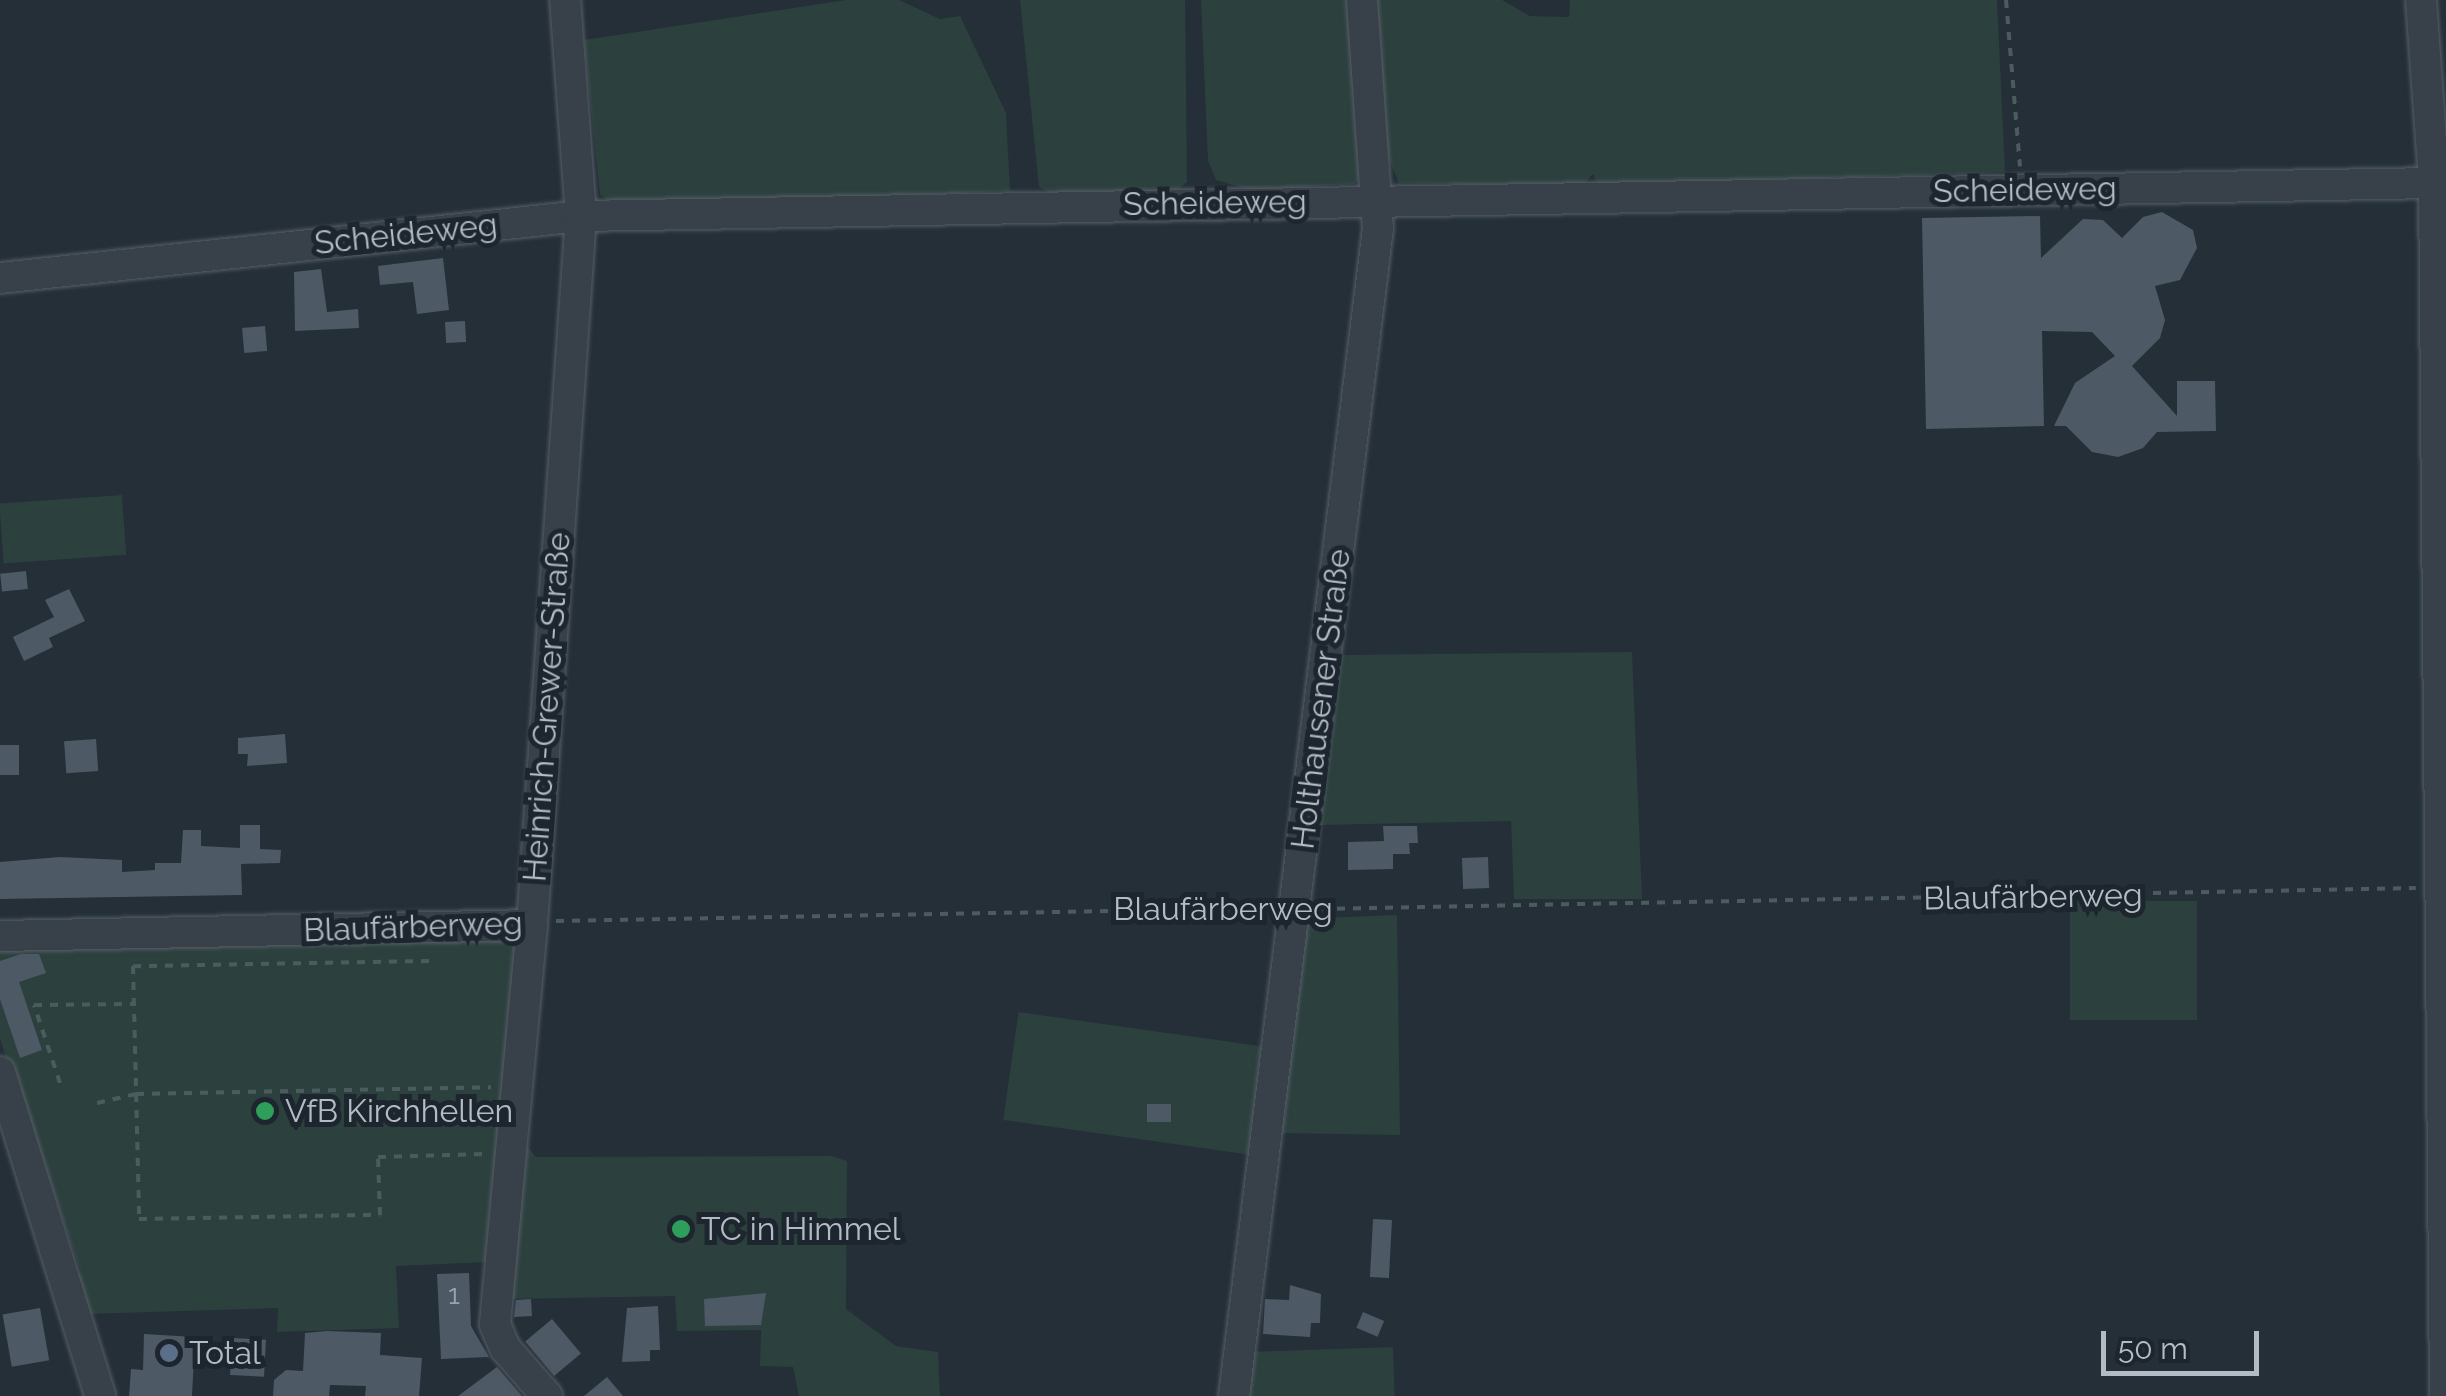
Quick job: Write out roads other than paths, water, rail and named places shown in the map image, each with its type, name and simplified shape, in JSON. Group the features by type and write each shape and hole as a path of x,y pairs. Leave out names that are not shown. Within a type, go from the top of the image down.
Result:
{"street":[{"name":"Heinrich-Grewer-Straße","path":"547,1396 505,1348 495,1324 532,925 581,216 566,0"},
{"name":"Holthausener Straße","path":"1234,1396 1296,910 1377,200 1362,0"},
{"path":"2422,0 2434,184 2446,1396"},
{"name":"Scheideweg","path":"0,278 581,216 2434,184"},
{"name":"Blaufärberweg","path":"0,936 532,925"},
{"path":"0,1072 100,1396"}],"place":[{"name":"VfB Kirchhellen","path":"265,1111"},
{"name":"TC in Himmel","path":"681,1229"},
{"name":"Total","path":"169,1353"}]}
